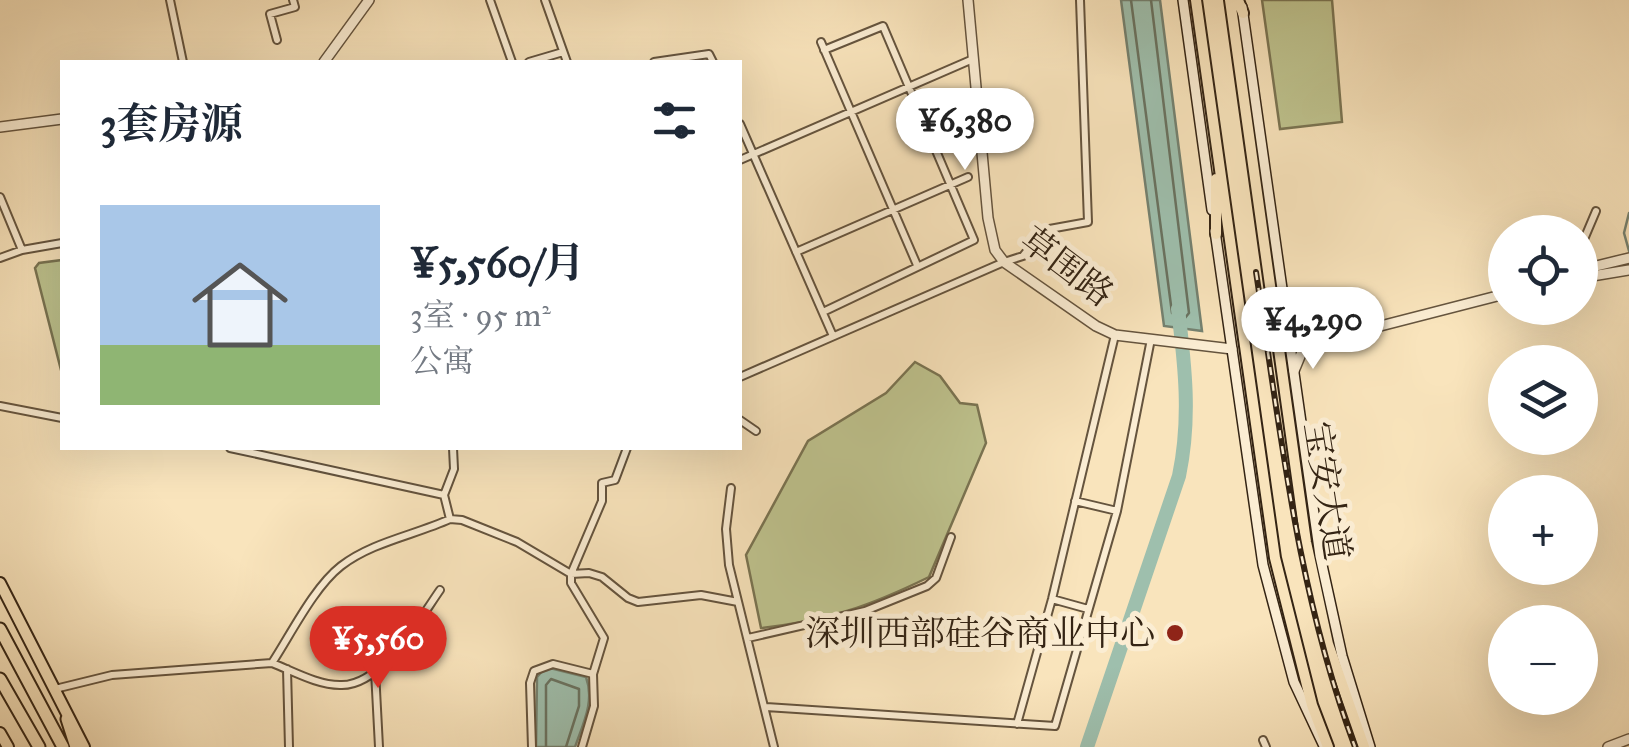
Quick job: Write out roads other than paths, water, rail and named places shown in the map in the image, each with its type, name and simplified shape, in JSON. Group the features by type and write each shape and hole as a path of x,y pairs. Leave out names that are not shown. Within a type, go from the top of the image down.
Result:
{"highway":[{"path":"0,629 63,747"},
{"path":"0,679 39,747"},
{"path":"67,718 76,747"}],"main road":[{"path":"325,60 370,0"},
{"name":"草围路","path":"968,0 988,218 996,250 1004,262 1096,326 1116,335 1232,349"},
{"path":"1184,0 1263,565 1294,682 1326,747"},
{"name":"宝安大道","path":"1196,0 1275,558 1326,747"},
{"name":"宝安大道","path":"1230,0 1306,542 1328,644 1367,747"},
{"path":"1240,0 1328,595 1367,747"},
{"path":"0,127 60,119"},
{"path":"1216,144 1216,234"},
{"path":"1598,271 1629,258"},
{"path":"1598,269 1629,270"},
{"path":"1294,375 1302,354 1322,341 1488,298"},
{"path":"1286,322 1299,336 1322,341"},
{"path":"0,583 84,747"},
{"path":"0,732 8,747"},
{"path":"1608,747 1629,739"}],"street":[{"path":"170,0 183,60"},
{"path":"278,40 270,14 295,6 294,0"},
{"path":"490,0 511,60"},
{"path":"545,0 567,60"},
{"path":"742,376 1023,256 1044,230 1088,222 1080,0"},
{"path":"823,312 974,240 883,26 823,46 918,265"},
{"path":"536,60 563,52"},
{"path":"668,60 709,54 712,60"},
{"path":"742,159 974,58"},
{"path":"742,129 834,336"},
{"path":"796,252 968,177"},
{"path":"0,197 22,250"},
{"path":"1594,215 1596,211"},
{"path":"0,258 60,243"},
{"path":"1018,724 1116,335"},
{"path":"766,708 1055,726 1117,511 1151,339"},
{"path":"0,406 60,418"},
{"path":"742,421 756,431"},
{"path":"239,450 444,495"},
{"path":"450,519 444,495 454,469 453,450"},
{"path":"582,747 594,706 593,674 604,638 571,583 571,574 602,501 602,483 615,480 626,450"},
{"path":"731,488 726,529 729,565 774,747"},
{"path":"1076,501 1117,511"},
{"path":"272,663 343,564 374,547 450,519 502,536 571,574 602,577 638,602 702,595 738,602"},
{"path":"748,638 866,612 927,586 936,578 952,537"},
{"path":"52,689 112,675 272,663 344,686 375,671 404,641 440,590"},
{"path":"1052,598 1088,609"},
{"path":"532,747 530,683 534,671 553,664 593,674"},
{"path":"287,669 289,747"},
{"path":"375,671 379,747"}],"water":[{"path":"1121,0 1160,0 1202,331 1164,326"},
{"path":"550,668 586,677 589,704 575,747 536,747 537,677"}],"waterway":[{"path":"1629,213 1624,233 1629,251"},
{"path":"1087,747 1179,476 1186,413 1178,309"}],"railway":[{"path":"1256,272 1305,571 1335,689 1355,747"}],"place":[{"name":"深圳西部硅谷商业中心","path":"1175,633"}]}
